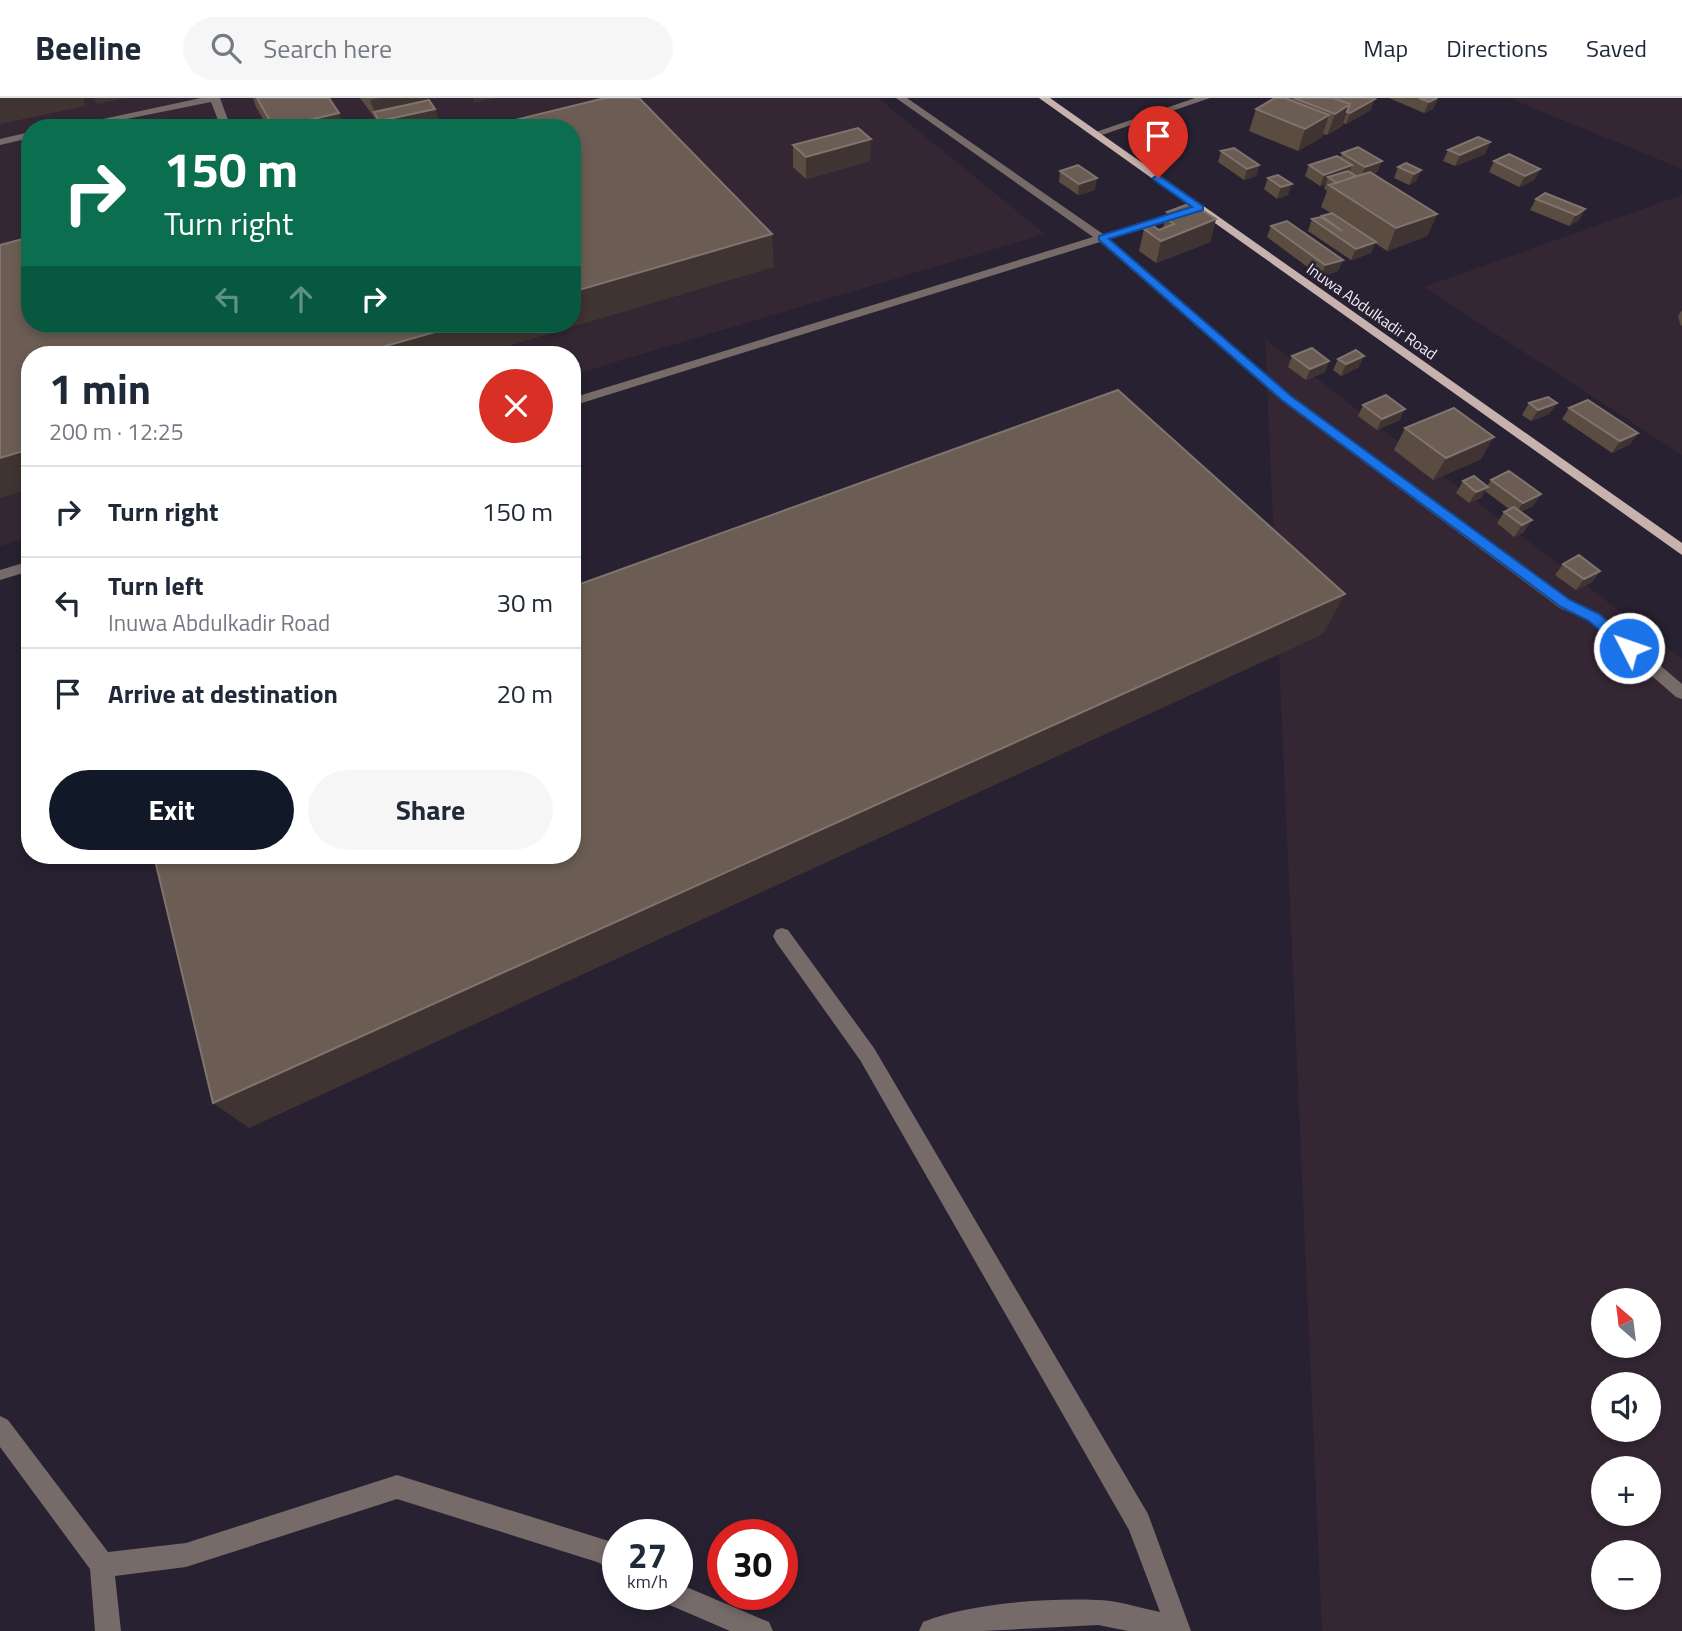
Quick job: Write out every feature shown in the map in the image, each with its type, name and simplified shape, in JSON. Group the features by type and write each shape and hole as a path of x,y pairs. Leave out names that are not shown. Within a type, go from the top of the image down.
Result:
{"main road":[{"name":"Inuwa Abdulkadir Road","path":"1044,98 1682,550"}],"street":[{"path":"111,119 215,98 223,119"},
{"path":"901,98 1102,238 1287,399 1565,604 1594,617 1682,693"},
{"path":"1095,134 1205,98"},
{"path":"0,142 21,137"},
{"path":"581,399 1199,208"},
{"path":"0,575 21,569"},
{"path":"782,936 867,1054 1139,1523 1180,1630"},
{"path":"0,1428 102,1565 108,1631"},
{"path":"102,1565 186,1555 397,1487 602,1551"},
{"path":"693,1602 760,1631"},
{"path":"932,1631 985,1618 1098,1612 1180,1630"}],"shaded area":[{"path":"0,98 878,98 1045,234 581,372 581,346 21,346 21,540 0,546"},
{"path":"1509,98 1682,98 1682,169"},
{"path":"1682,195 1682,455 1424,287"},
{"path":"1265,339 1682,659 1682,1631 1322,1631"}],"building":[{"path":"257,98 329,98 339,113 313,119 269,119"},
{"path":"605,98 639,98 772,234 581,289 581,119 519,119"},
{"path":"1275,98 1285,98 1329,115 1305,129 1256,109"},
{"path":"1294,98 1333,98 1350,104 1335,114"},
{"path":"1419,98 1437,98 1429,102"},
{"path":"1336,99 1375,99 1350,113 1347,112 1350,104"},
{"path":"429,100 435,109 388,119 378,119 374,112"},
{"path":"1148,126 1158,133 1144,137 1134,130"},
{"path":"858,128 871,139 806,157 793,145"},
{"path":"1478,137 1490,142 1460,155 1448,150"},
{"path":"1358,147 1382,161 1365,167 1342,153"},
{"path":"1234,148 1259,165 1247,169 1221,151"},
{"path":"1509,154 1540,169 1525,176 1494,161"},
{"path":"1337,156 1352,165 1324,175 1309,165"},
{"path":"1406,163 1421,170 1414,174 1398,167"},
{"path":"1078,165 1097,178 1079,184 1060,171"},
{"path":"1348,171 1356,176 1337,183 1328,177"},
{"path":"1370,172 1437,214 1396,228 1329,185"},
{"path":"1278,175 1292,184 1281,187 1268,178"},
{"path":"1545,193 1585,209 1576,215 1536,199"},
{"path":"1191,203 1216,219 1161,241 1144,229 1153,226 1159,230 1174,224 1168,220 1176,217 1167,212"},
{"path":"1332,213 1376,242 1356,249 1312,219 1321,217 1342,231 1322,216"},
{"path":"1287,221 1343,260 1325,265 1271,226"},
{"path":"21,239 21,333 431,333 386,346 21,346 21,452 0,458 0,245"},
{"path":"1312,348 1329,361 1310,369 1292,356"},
{"path":"1356,350 1364,356 1346,364 1338,359"},
{"path":"1118,390 1345,594 213,1103 156,864 581,864 581,584"},
{"path":"1386,395 1405,409 1382,419 1363,405"},
{"path":"1548,397 1557,403 1538,410 1529,403"},
{"path":"1588,400 1638,433 1620,441 1569,408"},
{"path":"1454,408 1494,437 1446,458 1405,428"},
{"path":"1509,471 1541,494 1523,503 1491,480"},
{"path":"1474,476 1488,487 1476,492 1463,481"},
{"path":"1514,507 1532,520 1522,525 1504,512"},
{"path":"1579,555 1600,571 1584,579 1563,564"}],"route":[{"path":"1158,178 1199,208 1102,238 1287,399 1565,604 1594,617 1629,648"}]}
